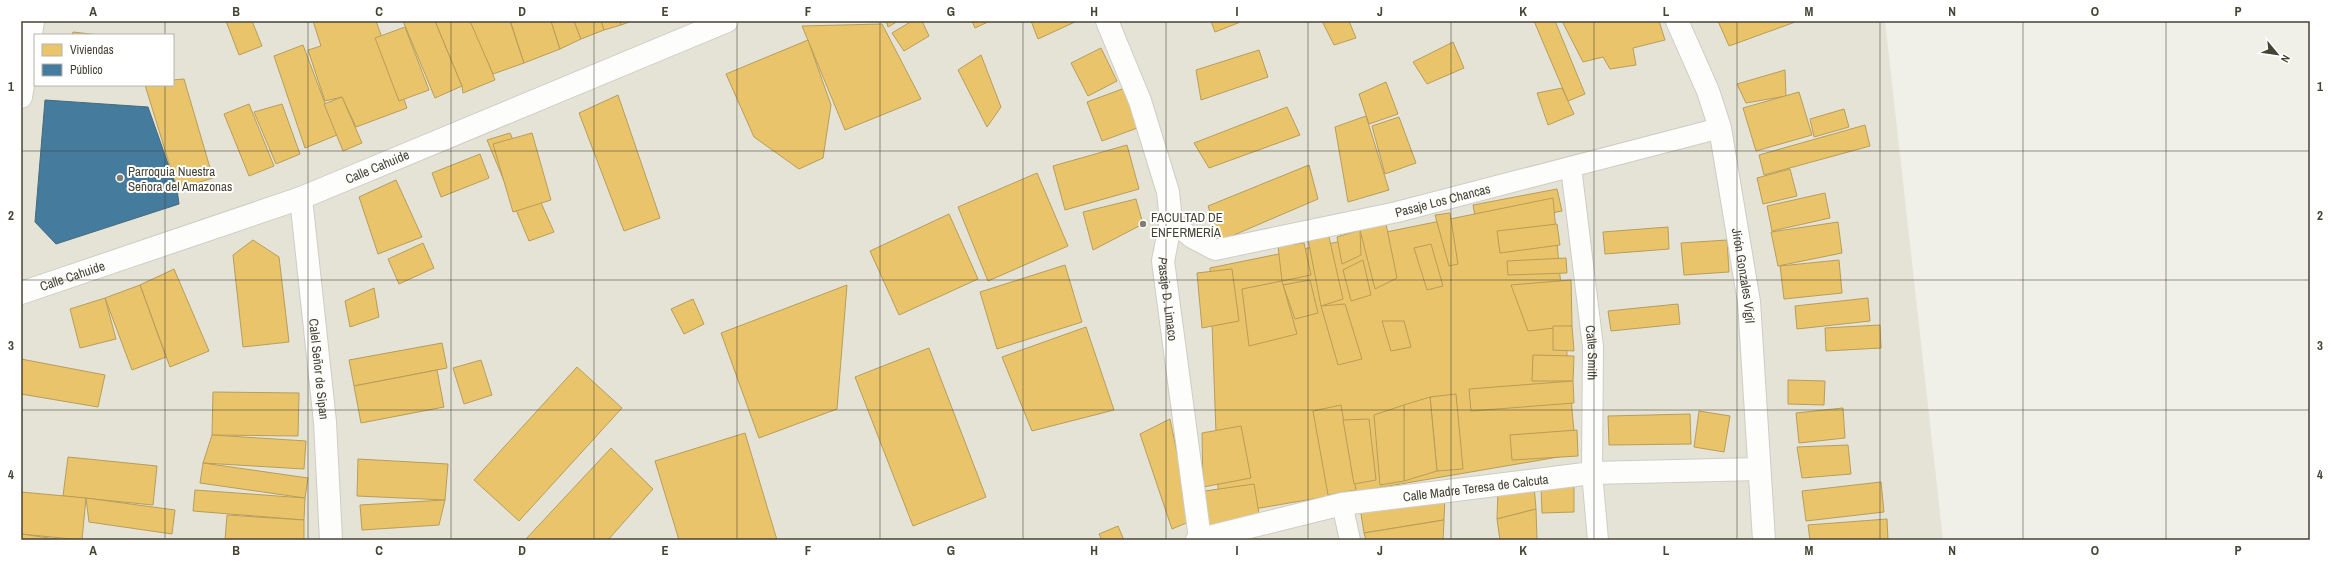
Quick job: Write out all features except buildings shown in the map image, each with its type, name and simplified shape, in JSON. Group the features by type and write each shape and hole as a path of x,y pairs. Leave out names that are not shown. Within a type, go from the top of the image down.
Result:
{"street":[{"path":"21,98 33,21"},
{"name":"Calle Cahuide","path":"21,293 301,198 727,21"},
{"name":"Pasaje D. Limaco","path":"1106,21 1140,101 1168,192 1170,221 1163,261 1199,539"},
{"name":"Jirón Gonzales Vigil","path":"1677,21 1708,91 1720,128 1748,302 1764,540"},
{"name":"Calel Señor de Sipan","path":"301,198 326,422 331,540"},
{"name":"Calle Madre Teresa de Calcuta","path":"1199,539 1342,504 1592,473 1759,469"}],"lane":[{"name":"Pasaje Los Chancas","path":"1170,221 1197,242 1215,250 1397,212 1720,128"},
{"name":"Calle Smith","path":"1571,167 1593,347 1592,473 1598,540"},
{"path":"1342,504 1350,540"}],"shaded area":[{"path":"21,21 1885,21 1943,540 21,540"}],"place":[{"name":"Parroquia Nuestra Señora del Amazonas","path":"120,178"},
{"name":"FACULTAD DE ENFERMERÍA","path":"1143,224"}]}
